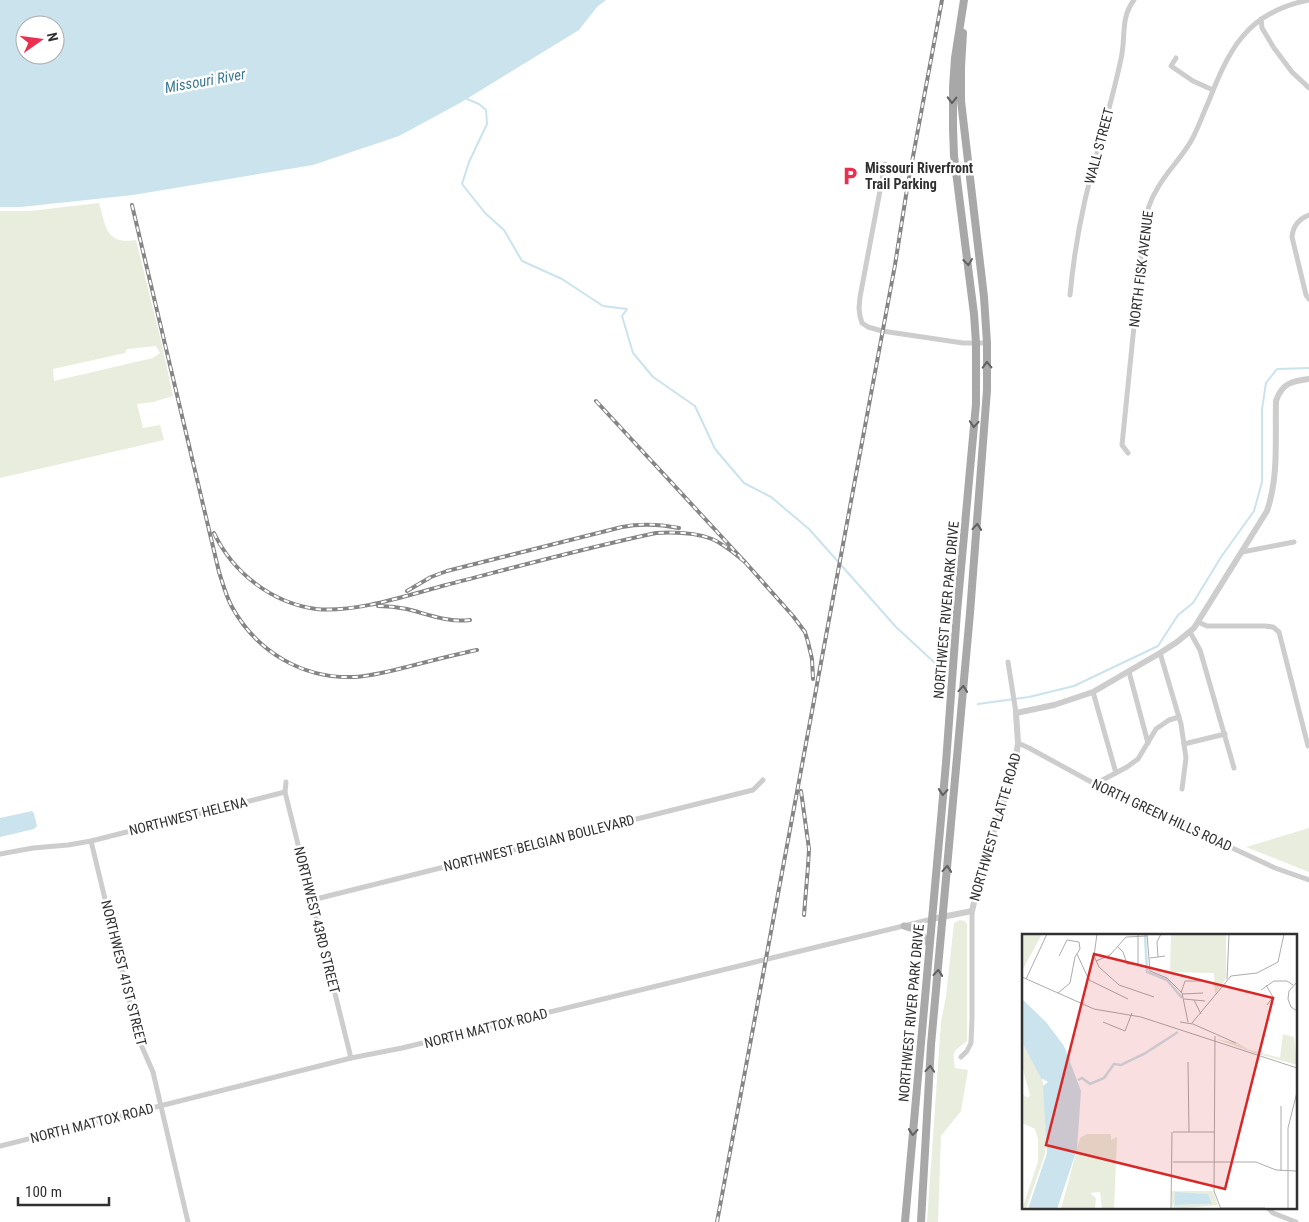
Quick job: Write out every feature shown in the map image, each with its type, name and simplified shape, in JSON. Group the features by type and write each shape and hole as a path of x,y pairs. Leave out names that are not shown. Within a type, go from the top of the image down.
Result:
{"main road":[{"name":"NORTHWEST RIVER PARK DRIVE","path":"921,1222 931,1045 970,613 987,390 987,343 980,261 961,101 965,0"},
{"name":"NORTHWEST RIVER PARK DRIVE","path":"905,1222 976,404 976,343 973,306 952,128 954,67 958,31 965,0"},
{"path":"958,612 970,613"},
{"path":"904,926 912,928 924,936 929,944"}],"street":[{"name":"WALL STREET","path":"1070,295 1085,200 1122,57 1125,16 1134,0"},
{"name":"NORTH FISK AVENUE","path":"1128,453 1122,445 1147,212 1162,181 1192,140 1230,52 1244,34 1261,19 1282,8 1309,0"},
{"path":"1261,19 1262,28 1274,48 1292,72 1309,88"},
{"path":"1176,58 1171,66 1193,81 1213,90"},
{"path":"885,164 860,297 859,308 862,323 882,332 963,344 987,343"},
{"path":"1309,215 1302,218 1296,224 1293,233 1293,242 1306,295 1309,299"},
{"path":"1008,662 1015,710 1054,705 1093,692 1160,653 1190,632 1267,511 1274,482 1276,401 1288,384 1296,380 1309,379"},
{"path":"1242,552 1294,542"},
{"path":"1198,622 1207,626 1265,626 1273,627 1279,632 1308,746"},
{"path":"1190,632 1200,650 1234,768"},
{"path":"1160,653 1179,717 1184,744 1186,758 1182,789"},
{"path":"1129,672 1148,743"},
{"path":"1093,692 1116,773"},
{"name":"NORTHWEST PLATTE ROAD","path":"961,1057 971,1044 973,1003 972,911 984,860 1014,772 1018,753 1015,710"},
{"path":"1095,784 1138,759 1156,729 1169,720 1179,717"},
{"path":"1184,744 1225,734"},
{"name":"NORTH GREEN HILLS ROAD","path":"1018,744 1029,748 1095,784 1275,868 1309,880"},
{"name":"NORTHWEST BELGIAN BOULEVARD","path":"312,900 753,790 763,780"},
{"name":"NORTHWEST 43RD STREET","path":"286,782 286,792 351,1058"},
{"name":"NORTHWEST HELENA","path":"0,854 91,841 286,792"},
{"name":"NORTHWEST 41ST STREET","path":"91,841 139,1040 152,1072 188,1222"},
{"name":"NORTH MATTOX ROAD","path":"0,1146 351,1058 409,1046 766,961 932,919 972,911"},
{"path":"1270,1210 1296,1222"}],"shaded area":[{"path":"99,203 106,227 113,237 126,241 136,240 173,396 153,402 137,404 143,428 160,425 164,440 0,478 0,211 30,211","holes":["156,346 160,353 153,358 54,381 53,369 125,353 127,349"]},
{"path":"1309,828 1309,872 1246,847"},
{"path":"960,920 965,921 967,924 967,1041 956,1050 954,1058 955,1068 968,1070 961,1111 941,1136 938,1222 927,1222 941,1022 946,996 954,923"}],"water":[{"name":"Missouri River","path":"0,0 606,0 597,7 579,30 460,103 399,136 313,165 133,195 21,207 0,207"},
{"path":"32,811 37,826 34,829 0,837 0,818"}],"waterway":[{"path":"467,99 479,104 486,110 487,124 469,162 462,184 485,213 504,230 522,261 562,279 603,306 627,309 622,316 633,353 653,377 695,406 715,449 744,483 771,497 809,529 896,627 936,664"},
{"path":"978,704 1029,697 1074,686 1158,646 1178,615 1193,603 1221,557 1254,511 1262,482 1262,409 1266,383 1277,369 1309,368"}],"railway":[{"path":"717,1222 895,265 942,0"},
{"path":"132,205 219,572 230,603 242,623 254,637 283,660 300,668 335,676 354,677 374,674 477,650"},
{"path":"596,401 793,616 805,632 812,659 813,679"},
{"path":"407,591 431,577 447,571 622,527 650,524 679,528"},
{"path":"214,533 232,561 243,573 269,593 300,606 332,610 382,602 656,533 684,533 712,539 729,549 745,562"},
{"path":"378,606 407,609 446,619 470,620"},
{"path":"801,791 809,849 804,915"}],"place":[{"name":"Missouri Riverfront Trail Parking","path":"850,176"}]}
